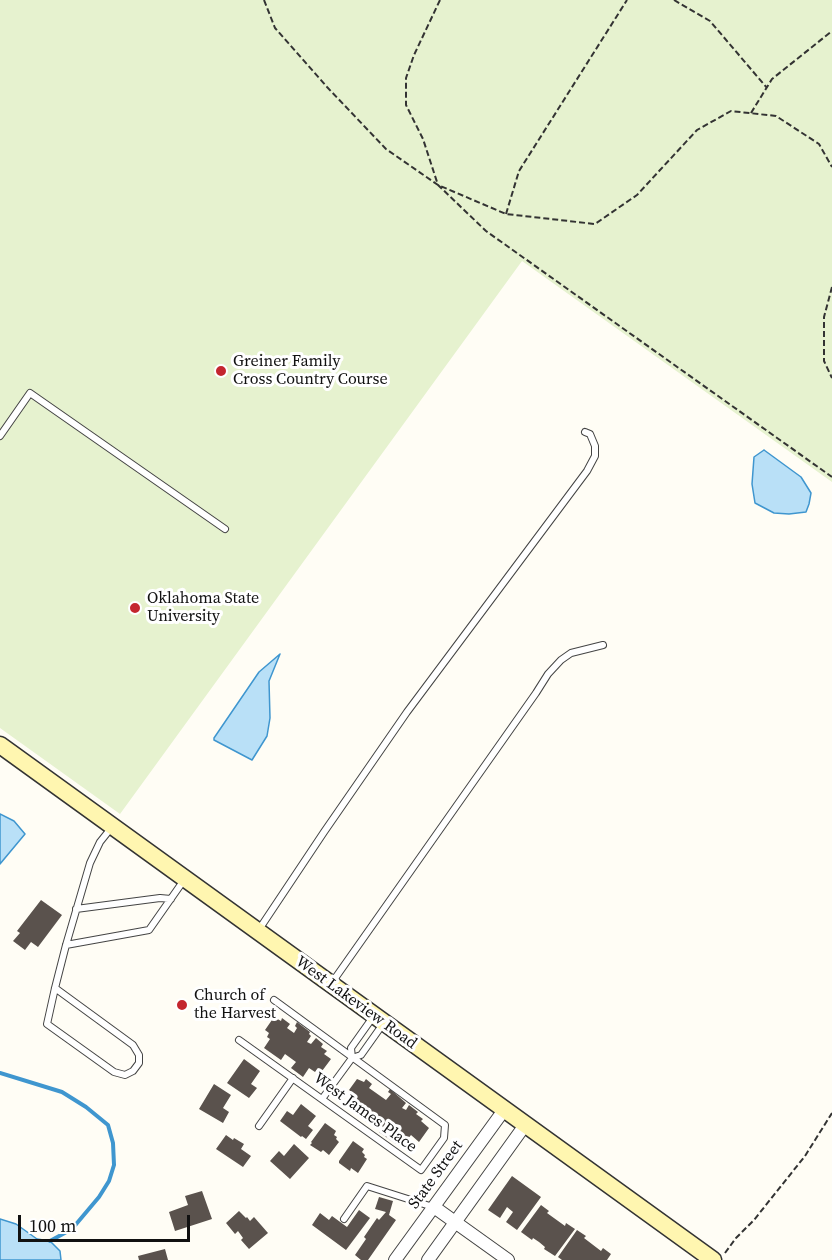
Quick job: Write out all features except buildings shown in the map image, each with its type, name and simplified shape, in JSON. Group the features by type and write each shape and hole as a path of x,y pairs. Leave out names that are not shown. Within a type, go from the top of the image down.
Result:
{"main road":[{"name":"West Lakeview Road","path":"0,745 713,1260"}],"street":[{"name":"State Street","path":"395,1260 504,1110"},
{"path":"428,1260 525,1125"},
{"path":"434,1207 508,1260"}],"lane":[{"path":"0,436 30,393 225,529"},
{"path":"257,932 407,712 587,471 595,456 595,446 590,434 585,432"},
{"path":"331,985 548,674 571,653 603,645"},
{"path":"56,988 133,1045 139,1055 139,1063 133,1071 125,1075 114,1072 47,1024 66,945 90,863 100,842 113,827"},
{"path":"66,945 149,930 185,879"},
{"path":"76,909 160,898 171,899"},
{"path":"274,1000 352,1058"},
{"path":"352,1058 351,1048 379,1020"},
{"path":"322,1099 352,1058 361,1055 379,1020"},
{"name":"West James Place","path":"239,1040 421,1170 444,1138 445,1125 352,1058"},
{"name":"West James Place","path":"259,1126 293,1078"},
{"path":"344,1220 368,1186 434,1207"}],"path":[{"path":"264,0 275,28 386,149 438,185 486,231 832,477"},
{"path":"440,0 414,55 406,78 406,105 423,139 438,185 506,214 595,224 637,195 697,130 731,111 776,116 819,144 832,167"},
{"path":"506,214 519,171 627,0"},
{"path":"674,0 710,21 766,88"},
{"path":"751,113 772,80 832,31"},
{"path":"832,287 824,317 824,361 832,377"},
{"path":"720,1260 805,1156 832,1113"}],"green space":[{"name":"Greiner Family Cross Country Course","path":"0,0 832,0 832,482 522,261 120,814 0,728"}],"water":[{"path":"764,450 801,477 811,493 806,512 774,513 755,503 752,484 754,457"},
{"path":"280,654 269,681 270,718 267,736 252,760 214,738 259,672"},
{"path":"0,814 14,821 25,834 0,864"},
{"path":"0,1219 16,1224 37,1239 50,1241 60,1251 61,1260 0,1260"}],"waterway":[{"path":"0,1073 62,1092 86,1107 108,1125 113,1143 114,1165 109,1181 99,1197 72,1229 50,1241"}],"place":[{"name":"Greiner Family Cross Country Course","path":"221,371"},
{"name":"Oklahoma State University","path":"135,608"},
{"name":"Church of the Harvest","path":"182,1005"}]}
